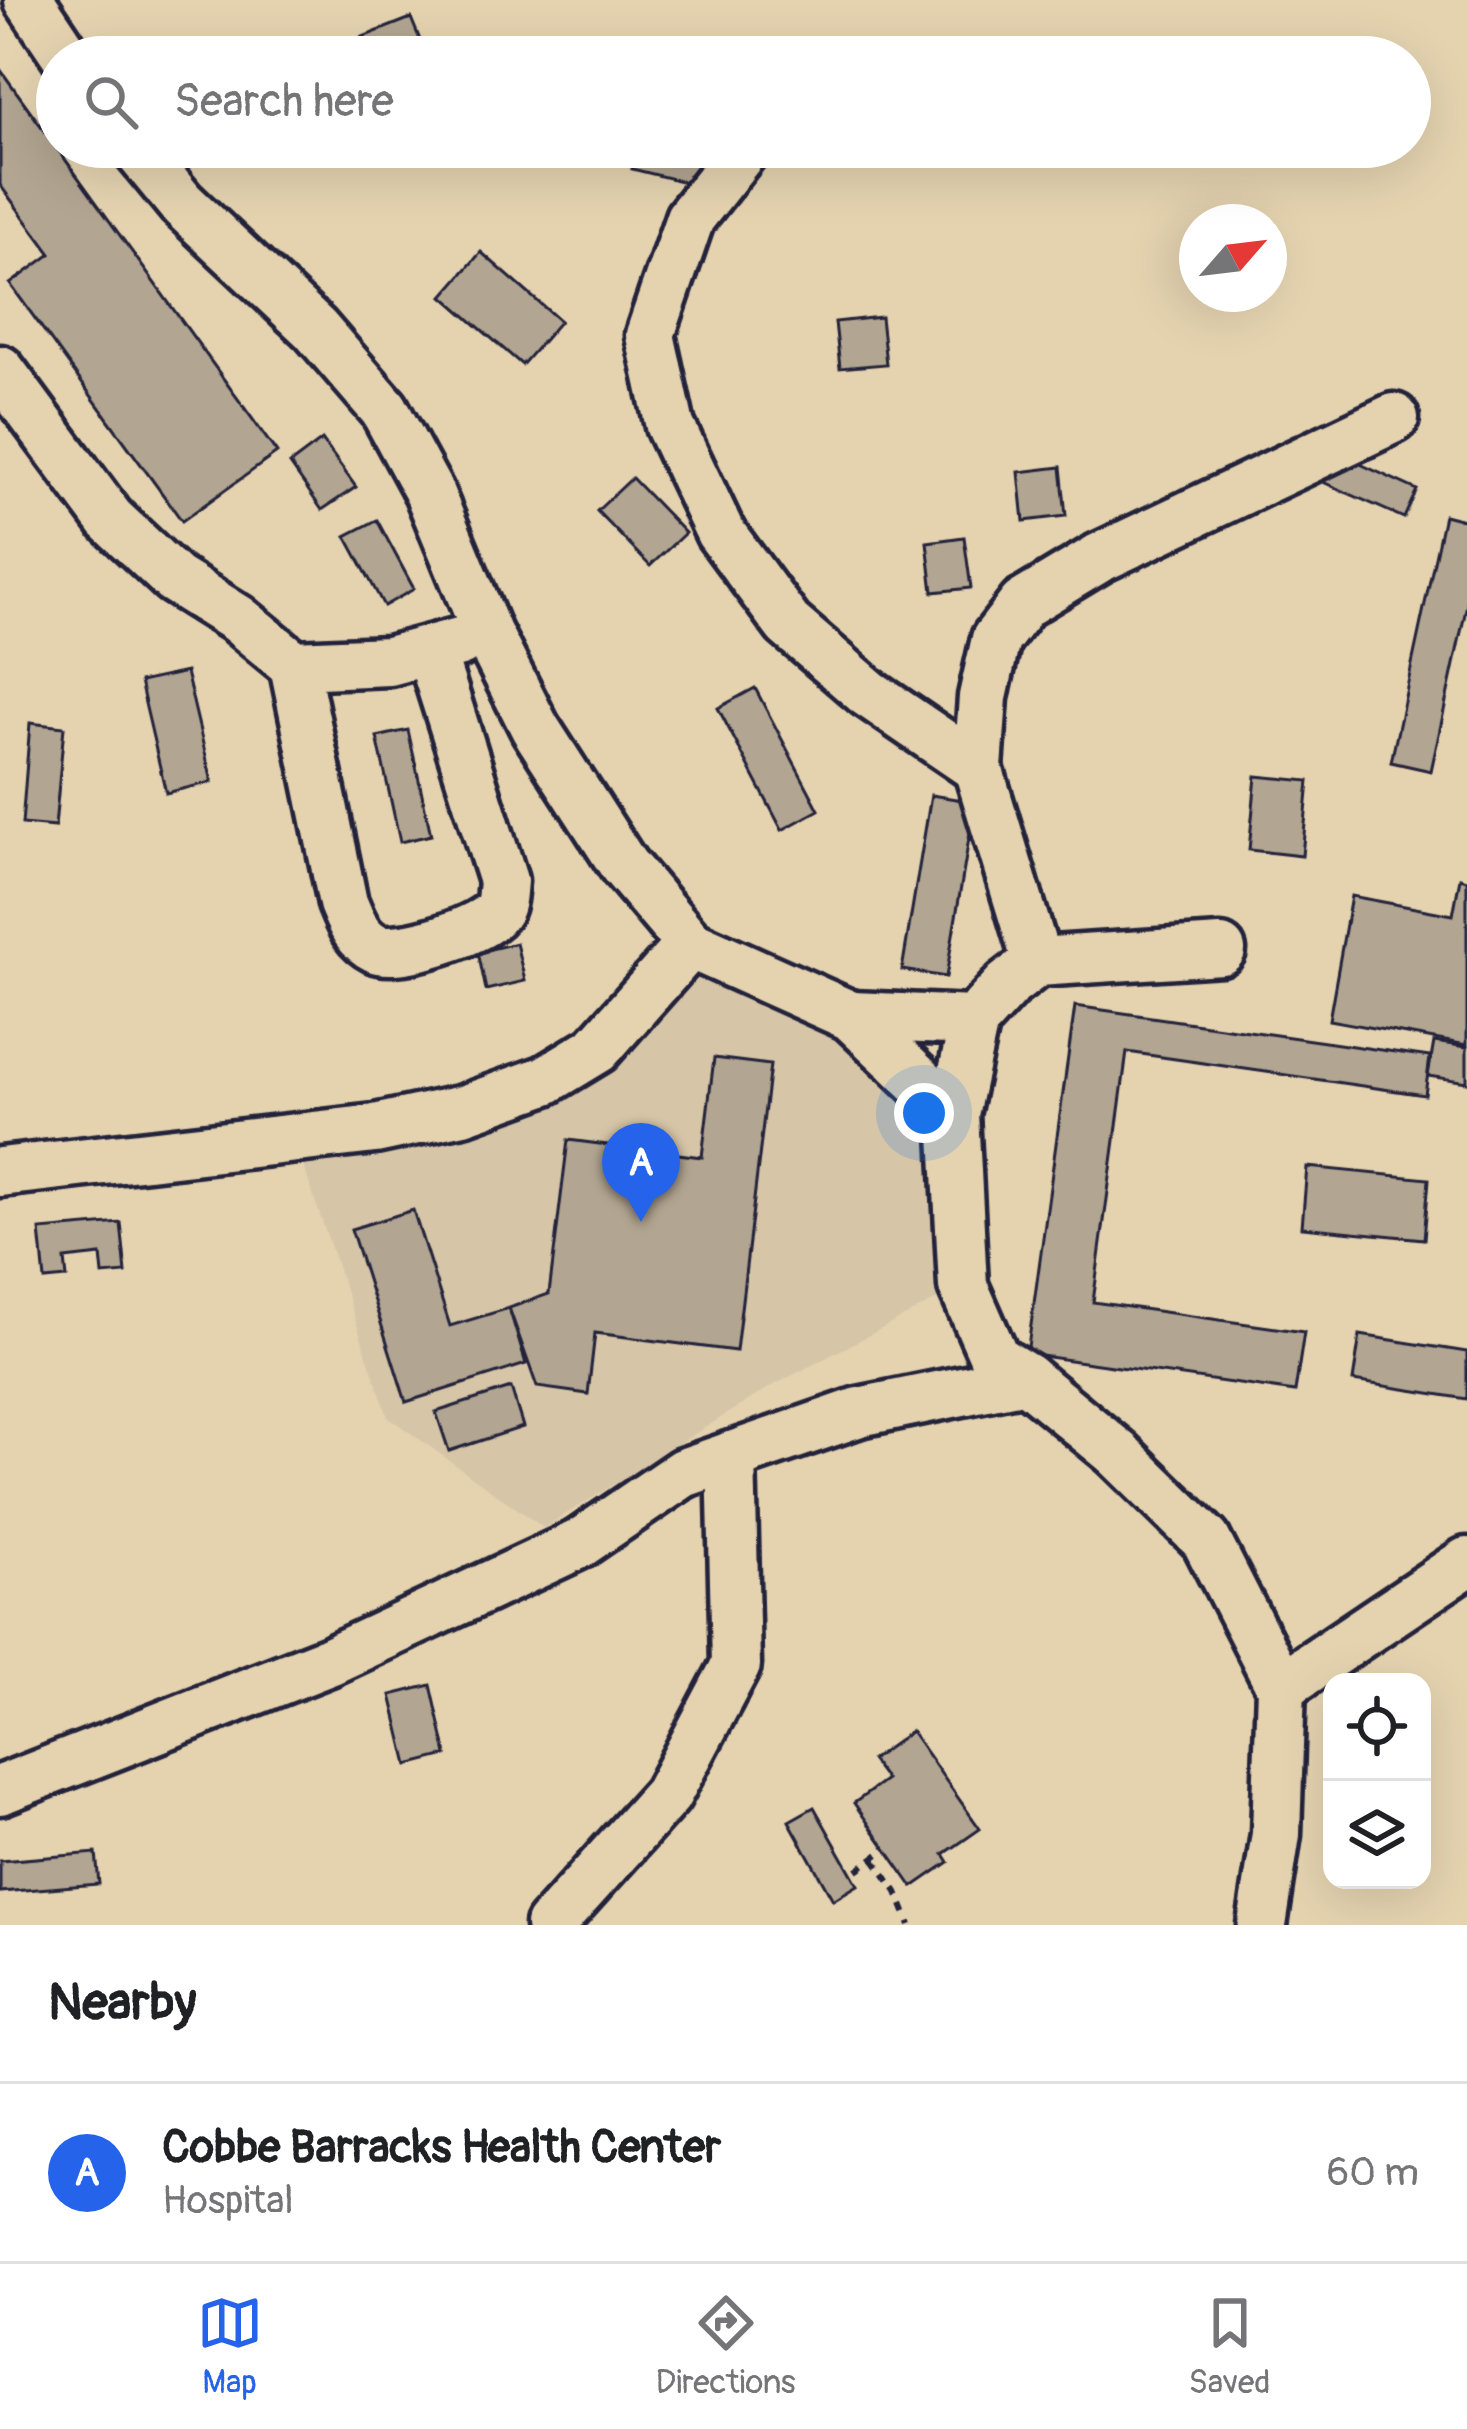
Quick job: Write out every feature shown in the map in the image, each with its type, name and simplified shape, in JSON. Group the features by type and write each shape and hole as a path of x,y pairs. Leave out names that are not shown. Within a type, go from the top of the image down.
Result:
{"street":[{"path":"22,10 47,36"},
{"path":"152,168 181,203 315,329 384,409 429,492 487,633 535,728 624,866 690,944 851,1016 954,1114"},
{"path":"729,168 690,218 650,335 670,426 721,532 788,624 868,693 978,768"},
{"path":"0,370 110,519 174,579 238,619 294,665 344,903 356,933 377,948 397,953 485,923 499,908 503,881 431,653"},
{"path":"1037,962 978,768 982,697 996,640 1023,604 1100,558 1394,418"},
{"path":"294,665 389,661 431,653 487,633"},
{"path":"0,1172 375,1129 463,1110 546,1080 597,1049 690,944"},
{"path":"1221,950 1037,962 1007,985 974,1021 954,1114 963,1286 995,1359 1026,1378 1117,1453 1206,1540 1281,1687 1276,1834 1262,1925"},
{"path":"851,1016 974,1021"},
{"path":"0,1790 329,1661 579,1544 682,1473 859,1412 1026,1378"},
{"path":"550,1925 667,1795 736,1665 731,1456"},
{"path":"1281,1687 1467,1562"}],"path":[{"path":"857,1870 885,1850"},
{"path":"874,1859 897,1892 910,1925"}],"shaded area":[{"path":"690,944 851,1016 954,1114 963,1286 772,1386 544,1528 388,1417 301,1159 546,1080"}],"building":[{"path":"411,18 418,36 365,36"},
{"path":"0,69 36,119 36,168 71,168 277,453 182,521 10,284 51,254 0,185"},
{"path":"632,168 697,168 693,184"},
{"path":"481,252 560,321 522,365 443,296"},
{"path":"881,317 886,364 840,368 835,322"},
{"path":"322,440 356,487 322,510 290,464"},
{"path":"1336,453 1417,490 1404,518 1323,482"},
{"path":"1061,467 1066,516 1024,521 1019,472"},
{"path":"632,478 685,533 650,566 597,511"},
{"path":"1444,515 1467,521 1467,604 1431,771 1391,762"},
{"path":"377,520 414,589 384,606 346,536"},
{"path":"964,537 971,588 933,592 927,542"},
{"path":"186,672 212,782 166,793 140,682"},
{"path":"755,688 819,810 782,830 718,708"},
{"path":"30,723 64,727 55,827 22,824"},
{"path":"408,730 431,835 400,842 377,737"},
{"path":"1256,776 1309,781 1302,856 1249,850"},
{"path":"931,795 975,802 946,977 902,970"},
{"path":"1460,878 1467,880 1467,1045 1329,1020 1351,896 1453,915"},
{"path":"516,943 525,981 486,990 478,952"},
{"path":"1075,1006 1430,1057 1425,1095 1127,1052 1093,1302 1304,1332 1295,1392 1027,1354"},
{"path":"1434,1042 1467,1047 1467,1082 1428,1076"},
{"path":"714,1058 770,1065 736,1351 595,1333 588,1394 537,1387 509,1308 549,1294 568,1140 702,1157"},
{"path":"1307,1167 1429,1179 1424,1239 1302,1227"},
{"path":"413,1210 450,1326 509,1308 526,1364 406,1402 351,1229"},
{"path":"121,1223 126,1273 103,1275 101,1255 65,1259 67,1278 45,1280 40,1230"},
{"path":"1360,1335 1467,1352 1467,1399 1353,1381"},
{"path":"511,1388 523,1427 449,1451 436,1412"},
{"path":"431,1685 447,1755 408,1765 391,1695"},
{"path":"911,1731 980,1829 944,1854 949,1862 913,1887 854,1803 886,1780 871,1760"},
{"path":"814,1807 858,1885 833,1900 789,1821"},
{"path":"96,1853 99,1884 0,1892 0,1861"}],"place":[{"name":"Cobbe Barracks Health Center","path":"641,1222"}]}
